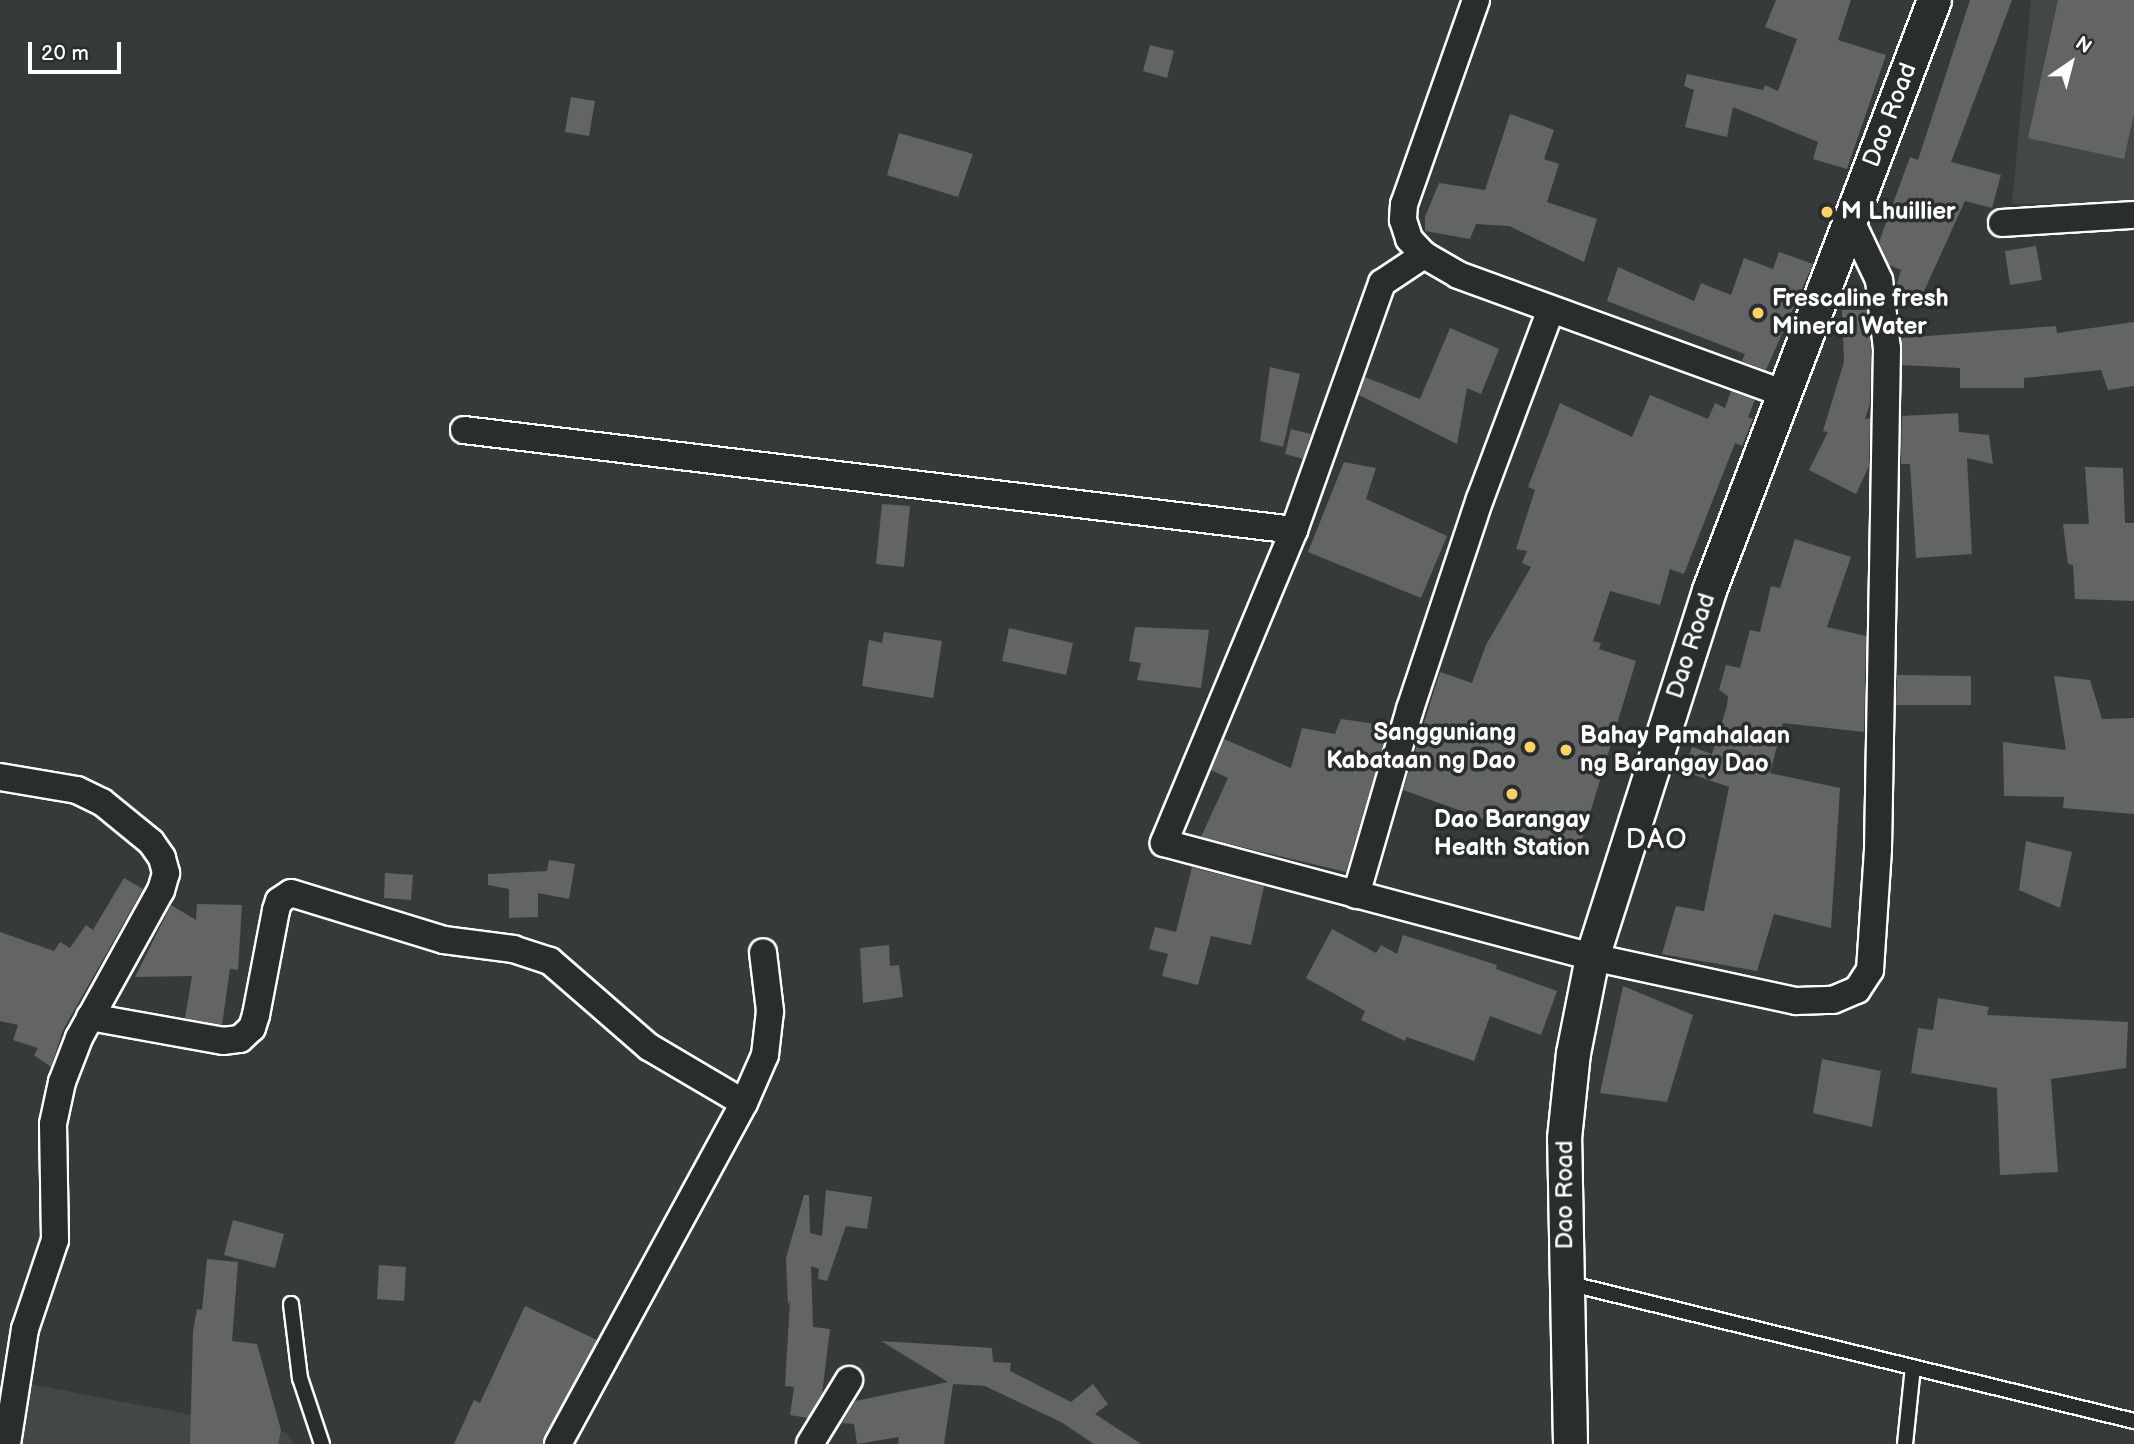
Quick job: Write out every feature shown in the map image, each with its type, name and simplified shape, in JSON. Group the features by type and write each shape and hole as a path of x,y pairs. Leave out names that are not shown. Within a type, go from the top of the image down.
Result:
{"street":[{"path":"1476,0 1404,204 1403,220 1409,239 1424,255 1458,275 1550,312 1783,393"},
{"name":"Dao Road","path":"1570,1444 1564,1138 1573,1053 1592,957 1709,590 1934,0"},
{"path":"2002,223 2134,215"},
{"path":"1424,255 1382,283 1294,530 1164,843 1592,957 1796,1001 1833,1000 1857,990 1870,970 1878,849 1887,349 1879,280 1850,219"},
{"path":"1356,895 1410,709 1480,499 1550,312"},
{"path":"464,430 1294,530"},
{"path":"0,777 77,790 103,802 151,842 162,858 166,873 161,890 90,1017 62,1082 53,1124 55,1240 25,1329 7,1444"},
{"path":"90,1017 223,1041 240,1039 252,1028 256,1015 279,901 291,893 444,940 513,949 550,961 649,1047 744,1103"},
{"path":"558,1444 744,1103 769,1034 763,953"},
{"path":"810,1444 849,1380"}],"lane":[{"path":"1565,1282 2134,1421"},
{"path":"291,1304 300,1378 322,1444"},
{"path":"1905,1444 1913,1367"}],"shaded area":[{"path":"2031,0 2134,0 2134,203 2012,204"},
{"path":"29,1384 287,1433 294,1444 19,1444"}],"building":[{"path":"1776,0 1851,0 1838,40 1886,55 1847,169 1813,159 1818,142 1733,107 1727,137 1685,127 1694,90 1684,86 1687,74 1763,90 1765,85 1778,91 1797,39 1765,27"},
{"path":"1970,0 2012,0 1951,162 2001,175 1992,208 1965,201 1920,300 1898,304 1896,287 1901,270 1889,265 1879,242 1910,157 1918,160"},
{"path":"2058,0 2134,0 2134,113 2124,159 2028,138"},
{"path":"1150,45 1174,51 1167,78 1143,71"},
{"path":"571,97 595,101 589,136 565,132"},
{"path":"1510,114 1554,130 1544,159 1559,164 1547,202 1597,219 1584,262 1509,226 1476,224 1470,239 1425,231 1425,217 1439,183 1485,190"},
{"path":"899,133 973,154 958,197 887,175"},
{"path":"2036,246 2042,280 2010,285 2005,251"},
{"path":"1779,252 1813,264 1766,370 1742,361 1745,354 1607,301 1618,267 1694,301 1701,283 1731,295 1744,258 1773,269"},
{"path":"1842,310 1867,310 1871,350 1870,403 1865,419 1870,418 1869,466 1856,494 1809,470 1828,432 1823,431 1844,362"},
{"path":"2134,322 2134,386 2108,390 2101,370 2024,378 2024,388 1960,388 1960,368 1902,365 1902,338 2056,326 2057,333"},
{"path":"1450,328 1499,349 1481,394 1467,388 1457,444 1359,395 1365,377 1420,399"},
{"path":"1270,367 1300,374 1283,447 1260,441"},
{"path":"1731,391 1755,400 1748,417 1753,419 1742,446 1735,443 1684,574 1670,569 1660,605 1610,591 1593,641 1601,643 1599,649 1636,661 1578,853 1403,790 1440,672 1472,683 1486,645 1531,567 1522,563 1527,551 1516,549 1535,490 1528,487 1560,403 1632,437 1650,395 1708,419 1715,403 1725,408"},
{"path":"1958,413 1959,432 1989,435 1993,464 1967,458 1972,554 1916,558 1910,464 1901,464 1902,416"},
{"path":"1291,429 1311,434 1303,459 1285,454"},
{"path":"1344,462 1376,468 1366,499 1447,536 1421,598 1308,552"},
{"path":"2085,467 2123,468 2125,523 2134,523 2134,601 2075,599 2073,565 2068,564 2063,524 2089,524"},
{"path":"882,504 910,506 904,567 876,564"},
{"path":"1795,539 1851,557 1827,627 1866,636 1864,732 1783,723 1770,773 1840,788 1831,928 1774,914 1757,971 1662,954 1676,906 1704,911 1729,787 1683,771 1692,747 1712,754 1727,706 1728,696 1719,690 1726,665 1740,668 1750,630 1760,632 1771,586 1780,588"},
{"path":"1135,627 1209,630 1201,688 1137,680 1141,663 1129,661"},
{"path":"1009,628 1073,643 1066,675 1002,661"},
{"path":"884,632 942,641 933,698 862,686 869,640 882,643"},
{"path":"1897,675 1971,676 1971,705 1896,705"},
{"path":"2054,676 2090,680 2102,719 2134,718 2134,814 2063,808 2064,797 2004,796 2003,742 2066,750"},
{"path":"1341,719 1389,726 1346,872 1201,837 1228,778 1211,770 1224,739 1291,768 1302,728 1335,734"},
{"path":"2026,841 2072,852 2060,908 2019,890"},
{"path":"549,860 575,864 569,899 538,893 538,917 509,918 509,889 488,885 488,874 547,871"},
{"path":"1192,867 1264,886 1251,945 1211,936 1198,985 1162,976 1168,954 1149,949 1155,927 1176,932"},
{"path":"385,873 413,875 411,900 384,898"},
{"path":"124,878 143,889 63,1030 51,1067 34,1055 38,1048 13,1040 18,1025 0,1021 0,932 54,951 60,942 70,948 86,925 93,930"},
{"path":"197,904 242,905 238,970 230,969 222,1025 185,1018 192,976 135,977 171,905 196,920"},
{"path":"1332,929 1376,953 1381,945 1397,954 1403,935 1497,965 1496,969 1557,991 1541,1035 1490,1016 1474,1061 1407,1037 1405,1041 1361,1020 1365,1011 1306,978"},
{"path":"889,945 890,966 899,965 903,997 863,1003 860,948"},
{"path":"1623,986 1693,1015 1667,1102 1600,1093"},
{"path":"1938,998 1989,1007 1987,1015 2128,1022 2126,1068 2051,1079 2058,1172 2000,1175 1997,1088 1911,1073 1918,1028 1933,1030"},
{"path":"1822,1059 1881,1071 1872,1127 1813,1113"},
{"path":"826,1190 872,1197 867,1229 846,1226 827,1281 818,1279 819,1269 811,1266 813,1327 830,1329 822,1394 808,1418 790,1415 794,1387 785,1386 790,1301 788,1305 786,1258 804,1195 809,1195 810,1233 822,1236"},
{"path":"233,1220 284,1234 275,1268 224,1255"},
{"path":"207,1259 238,1262 232,1341 257,1344 281,1430 278,1444 190,1444 193,1332 197,1309 202,1310"},
{"path":"379,1265 406,1267 404,1301 377,1299"},
{"path":"525,1306 597,1340 542,1444 454,1444 474,1400 480,1403"},
{"path":"881,1341 992,1348 993,1362 1011,1363 1010,1371 1071,1402 1093,1384 1108,1404 1095,1414 1141,1444 1094,1444 1061,1422 985,1386 953,1384 944,1444 898,1444 899,1437 857,1444 854,1424 842,1423 855,1401 948,1382"}],"place":[{"name":"M Lhuillier","path":"1827,212"},
{"name":"Frescaline fresh Mineral Water","path":"1758,313"},
{"name":"Sangguniang Kabataan ng Dao","path":"1530,747"},
{"name":"Bahay Pamahalaan ng Barangay Dao","path":"1566,750"},
{"name":"Dao Barangay Health Station","path":"1512,794"}],"district":[{"name":"DAO","path":"1657,840"}]}
